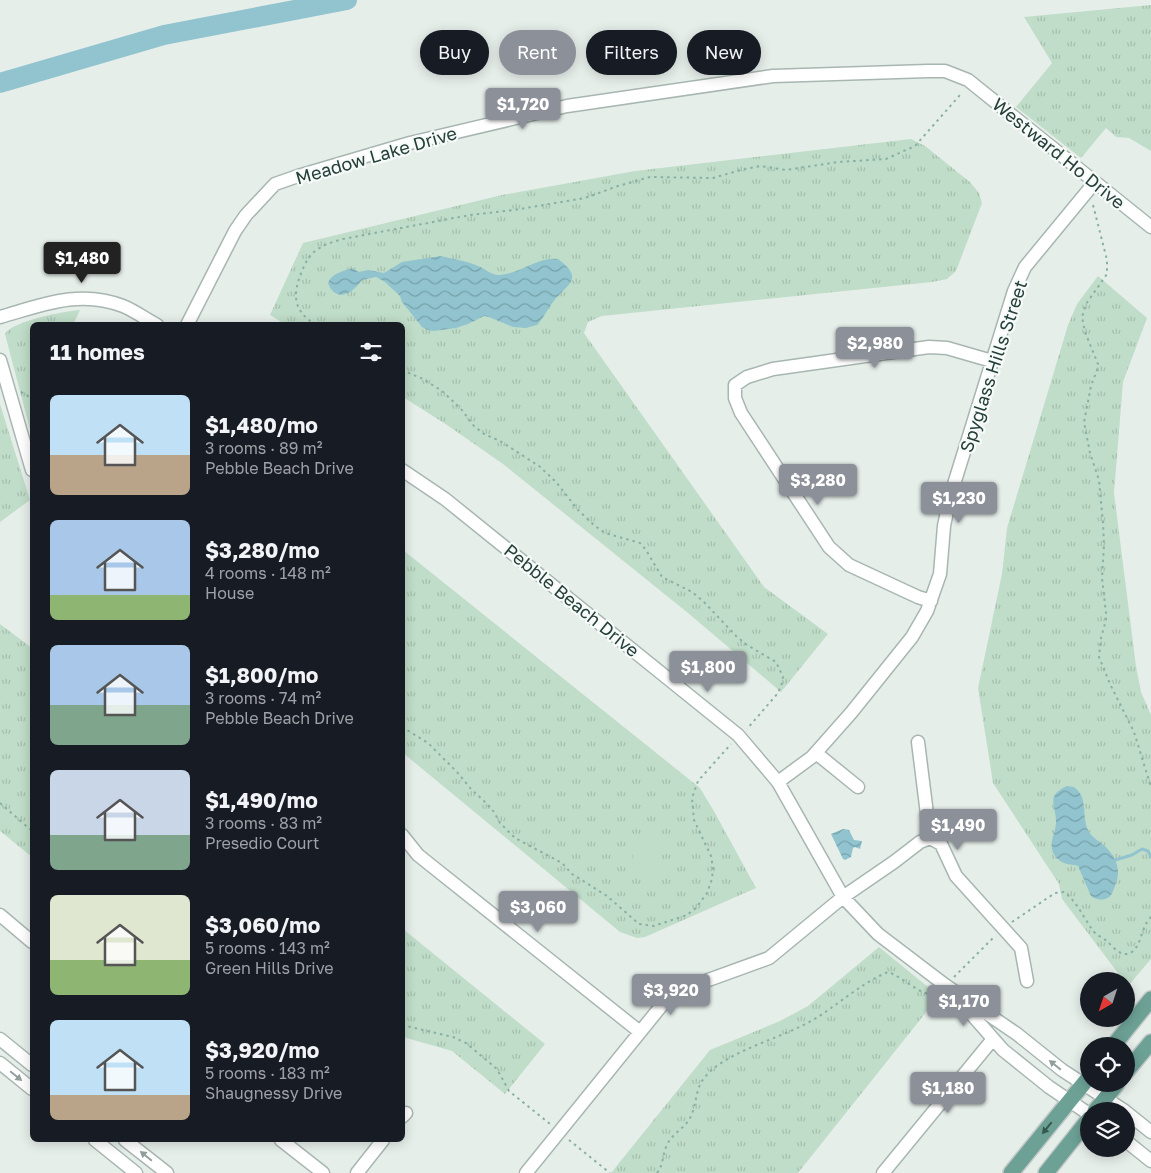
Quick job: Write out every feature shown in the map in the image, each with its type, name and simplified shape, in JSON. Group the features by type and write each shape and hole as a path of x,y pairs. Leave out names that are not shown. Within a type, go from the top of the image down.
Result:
{"main road":[{"path":"1120,1037 1151,999"},
{"path":"1135,1061 1151,1042"},
{"path":"1011,1173 1080,1087"},
{"path":"1102,1102 1110,1092"},
{"path":"1046,1173 1080,1130"}],"street":[{"name":"Meadow Lake Drive","path":"189,322 235,231 246,215 275,184 298,176 410,143 558,108 667,90 773,76 897,71 945,71 968,80"},
{"name":"Westward Ho Drive","path":"968,80 1092,186 1151,227"},
{"name":"Spyglass Hills Street","path":"778,782 816,753 852,713 912,637 927,611 940,574 944,526 950,497 1014,291 1026,267 1092,186"},
{"path":"0,317 54,301 78,298 102,300 124,306 152,322"},
{"path":"931,601 918,597 849,565 829,547 741,413 735,398 735,385 746,377 774,369 929,347 947,348 992,361"},
{"path":"0,360 30,463"},
{"name":"Pebble Beach Drive","path":"405,472 445,499 739,737 778,782 843,897 878,934 945,985"},
{"path":"918,742 930,838"},
{"path":"816,753 858,787"},
{"path":"526,1173 662,1005 674,995 689,987 769,958 843,897 920,842 930,838"},
{"path":"930,838 941,844 956,876 1021,948 1027,981"},
{"path":"405,840 418,855 640,1032"},
{"path":"405,849 418,855"},
{"path":"0,915 30,940"},
{"path":"945,985 1003,1050 1049,1087 1080,1108"},
{"path":"945,985 1017,1034 1062,1070 1080,1078"},
{"path":"0,1039 30,1064"},
{"path":"883,1173 993,1039"},
{"path":"0,1063 30,1087"},
{"path":"1099,1092 1111,1102"},
{"path":"1135,1119 1151,1132"},
{"path":"97,1142 136,1173"},
{"path":"128,1142 167,1173"},
{"path":"284,1142 323,1173"},
{"path":"357,1173 382,1142"},
{"path":"1135,1148 1151,1161"}],"path":[{"path":"312,322 299,308 295,294 305,263 313,253 324,245 342,239 470,215 585,198 650,178 713,178 760,166 786,170 838,162 886,158 915,146 960,96"},
{"path":"1092,186 1108,269 1086,304 1082,317 1098,364 1084,422 1090,452 1099,480 1104,545 1102,578 1106,620 1101,638 1100,657 1110,684 1134,732 1151,786"},
{"path":"405,371 423,379 442,391 474,426 484,434 500,440 540,466 556,482 578,510 595,526 605,533 640,543 662,577 692,592 747,645 776,662 783,677 780,688 739,737 698,781 692,798 694,820 711,856 713,868 712,879 706,893 696,908 687,915 654,926 638,924 607,896 572,874 562,863 515,838 500,823 494,812 485,802 428,743 405,729"},
{"path":"0,803 30,829"},
{"path":"657,1173 662,1167 666,1146 679,1130 687,1124 692,1115 700,1084 711,1070 750,1048 780,1036 817,1017 855,990 888,972 895,974 927,995 936,994 1003,929 1055,893 1064,892 1071,898 1096,934 1108,942 1117,952 1132,952 1138,944 1143,928 1151,917"},
{"path":"405,1026 453,1037 466,1043 498,1069 509,1091 610,1173"}],"green space":[{"path":"1151,5 1151,151 1129,138 1116,137 1106,128 1081,158 1016,107 1052,63 1024,17"},
{"path":"911,139 925,146 970,182 979,193 982,203 956,271 947,279 602,316 588,322 584,333 764,587 828,634 781,692 688,613 503,464 405,398 405,322 281,322 270,315 303,243 502,195 635,171"},
{"path":"1098,276 1147,318 1123,382 1114,493 1136,666 1141,692 1151,715 1151,959 1135,978 1135,972 1117,972 1062,899 1059,884 993,783 978,688 1002,574 1007,528 1068,325 1077,304"},
{"path":"80,310 74,322 30,322 30,429 5,334 10,329 28,321 63,312"},
{"path":"0,404 30,500 0,522"},
{"path":"405,552 700,788 756,888 645,937 637,938 620,932 405,755"},
{"path":"0,624 30,646 30,855 0,831"},
{"path":"651,833 655,836 661,847 662,859 658,876 650,879 639,870 632,854 635,840 641,835"},
{"path":"405,931 545,1044 505,1094 452,1051 405,1038"},
{"path":"879,947 939,996 798,1173 611,1173 710,1050 780,1021 808,1006"}],"water":[{"path":"441,256 469,263 499,275 514,272 543,260 558,259 571,272 572,277 571,282 553,302 537,325 526,328 513,327 484,316 456,328 434,331 422,327 402,302 400,296 385,282 376,277 362,280 354,289 340,295 331,289 328,283 335,275 352,268 359,272 368,270 384,273 402,262"},
{"path":"1067,786 1074,787 1079,791 1082,796 1088,830 1092,836 1110,851 1116,861 1118,877 1112,894 1104,899 1097,899 1091,896 1078,866 1061,862 1052,851 1056,823 1054,798 1060,790"},
{"path":"843,829 849,830 854,840 862,841 860,849 853,848 851,857 845,860 831,834"}],"waterway":[{"path":"0,83 164,35 347,0"},
{"path":"1115,860 1132,855 1142,849 1148,851 1151,857"}]}
